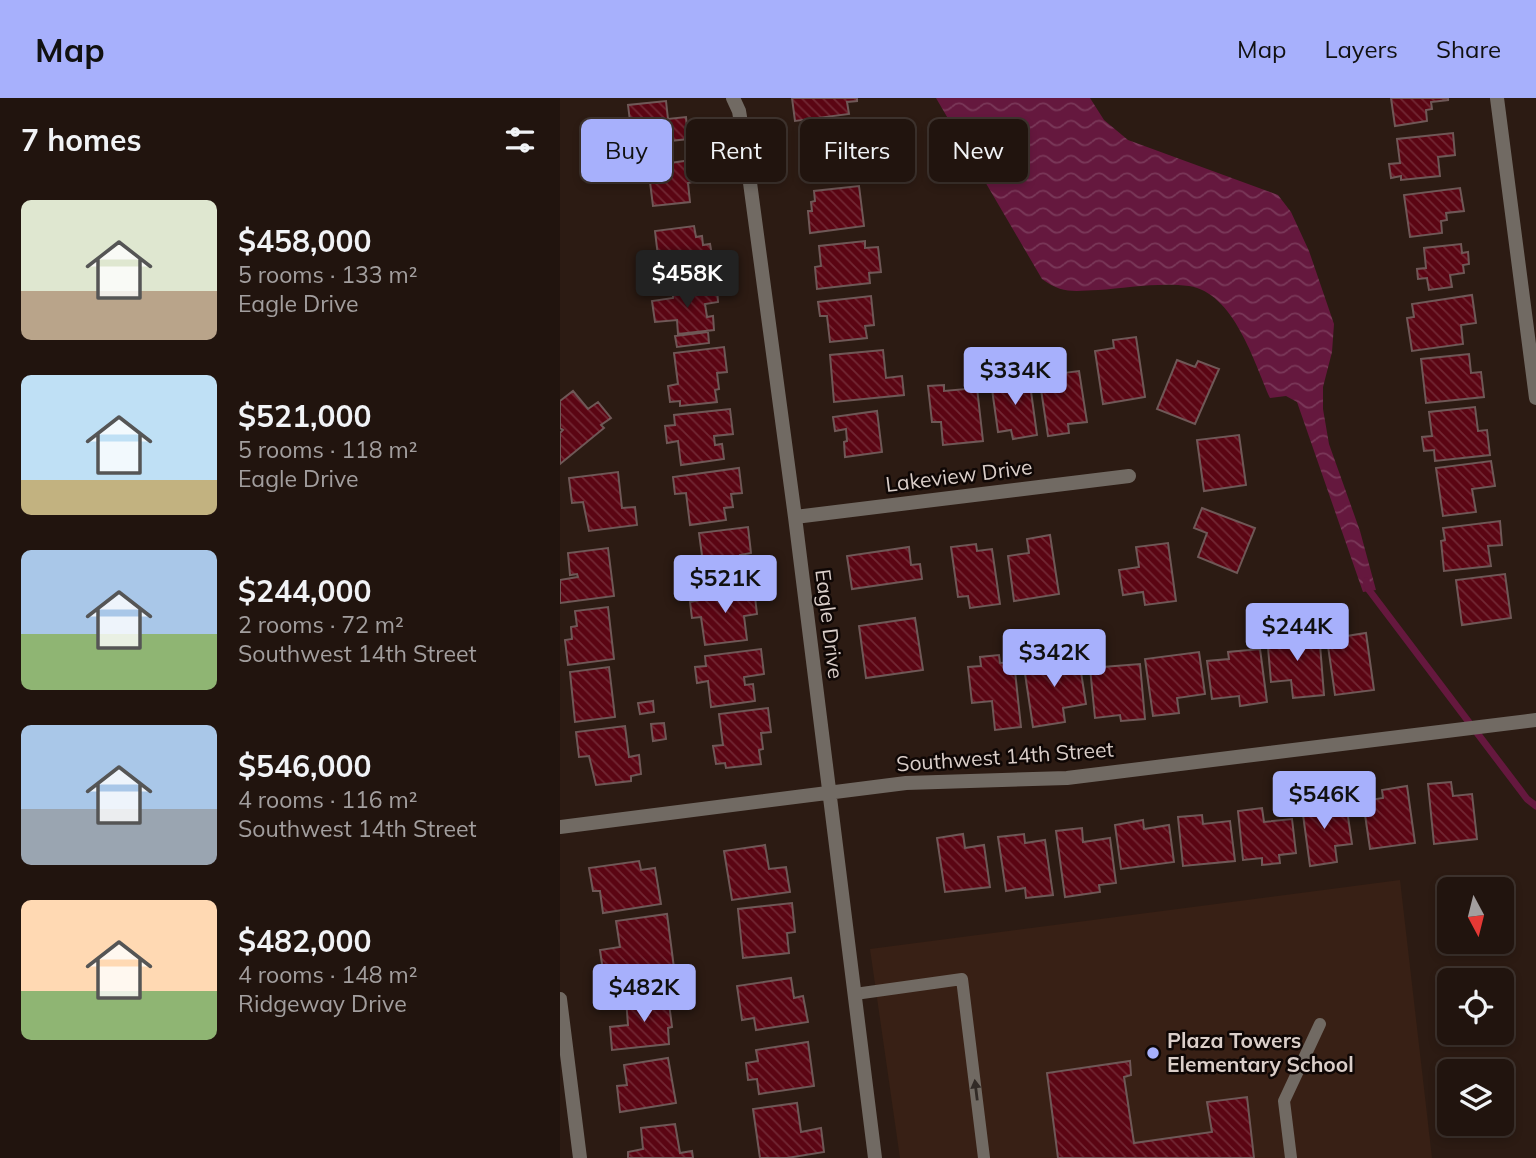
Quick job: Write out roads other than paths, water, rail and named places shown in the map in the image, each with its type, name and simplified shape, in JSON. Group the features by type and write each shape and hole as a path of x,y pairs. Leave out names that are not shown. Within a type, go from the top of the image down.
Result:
{"street":[{"name":"Eagle Drive","path":"733,98 739,111 746,153 875,1158"},
{"path":"1497,98 1536,398"},
{"name":"Lakeview Drive","path":"794,517 1129,476"},
{"name":"Southwest 14th Street","path":"560,827 906,783 1067,778 1536,720"},
{"path":"560,999 580,1158"}],"lane":[{"path":"855,994 962,979 984,1158"},
{"path":"1291,1158 1284,1101 1320,1024"}],"water":[{"path":"936,98 1090,98 1104,120 1128,140 1278,195 1291,212 1309,251 1334,324 1332,352 1323,387 1323,409 1329,444 1360,531 1376,590 1363,592 1297,402 1286,396 1270,398 1240,331 1218,301 1205,291 1189,286 1155,285 1075,291 1056,287 1042,279 985,182 1028,182 1028,119 948,119"}],"waterway":[{"path":"1366,581 1369,590 1527,799 1536,806"}],"place":[{"name":"Plaza Towers Elementary School","path":"1153,1053"}]}
